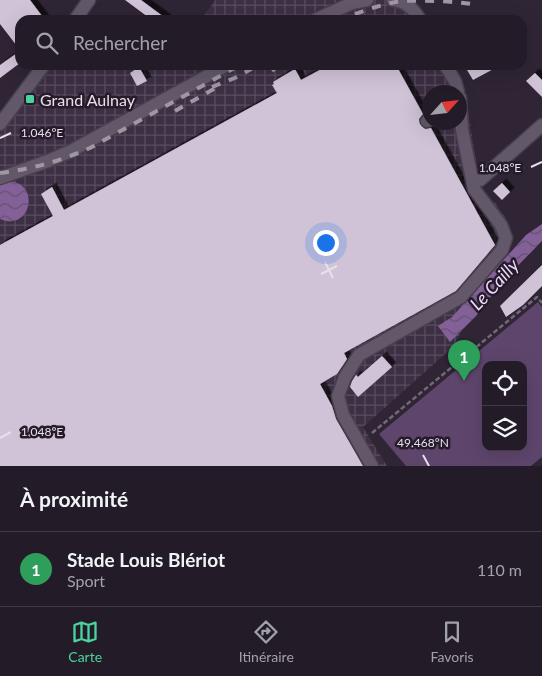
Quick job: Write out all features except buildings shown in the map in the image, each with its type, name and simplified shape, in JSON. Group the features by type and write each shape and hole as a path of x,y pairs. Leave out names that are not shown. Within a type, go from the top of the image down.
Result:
{"street":[{"path":"78,15 88,0"},
{"path":"326,15 352,3 367,0"},
{"path":"393,0 402,1 416,15"},
{"path":"1,120 40,70"},
{"path":"0,178 71,151 218,70"},
{"path":"448,70 456,85"},
{"path":"480,180 542,125"},
{"path":"372,466 343,415 338,396 345,377 359,355 461,296 502,250 506,238 501,225 474,190 462,130"}],"path":[{"path":"372,433 537,297 542,303"}],"shaded area":[{"path":"215,0 411,0 416,4 422,15 204,15"},
{"path":"41,70 454,70 462,85 422,85 422,130 467,130 467,103 480,188 496,204 509,223 511,241 453,347 363,427 387,466 0,466 0,129"},
{"path":"538,302 542,307 542,457 531,466 406,466 379,434"}],"water":[{"path":"5,181 17,183 24,188 28,196 25,213 19,219 11,221 0,219 0,183"},
{"name":"Le Cailly","path":"542,224 542,241 501,283 476,316 450,342 438,326 452,317 526,235"}],"railway":[{"path":"352,15 378,6 402,1 472,4"},
{"path":"0,173 46,164 90,148 231,70"},
{"path":"212,87 249,70"},
{"path":"175,111 219,86"}],"place":[{"name":"Grand Aulnay","path":"30,99"},
{"name":"Stade Louis Blériot","path":"464,381"}]}
